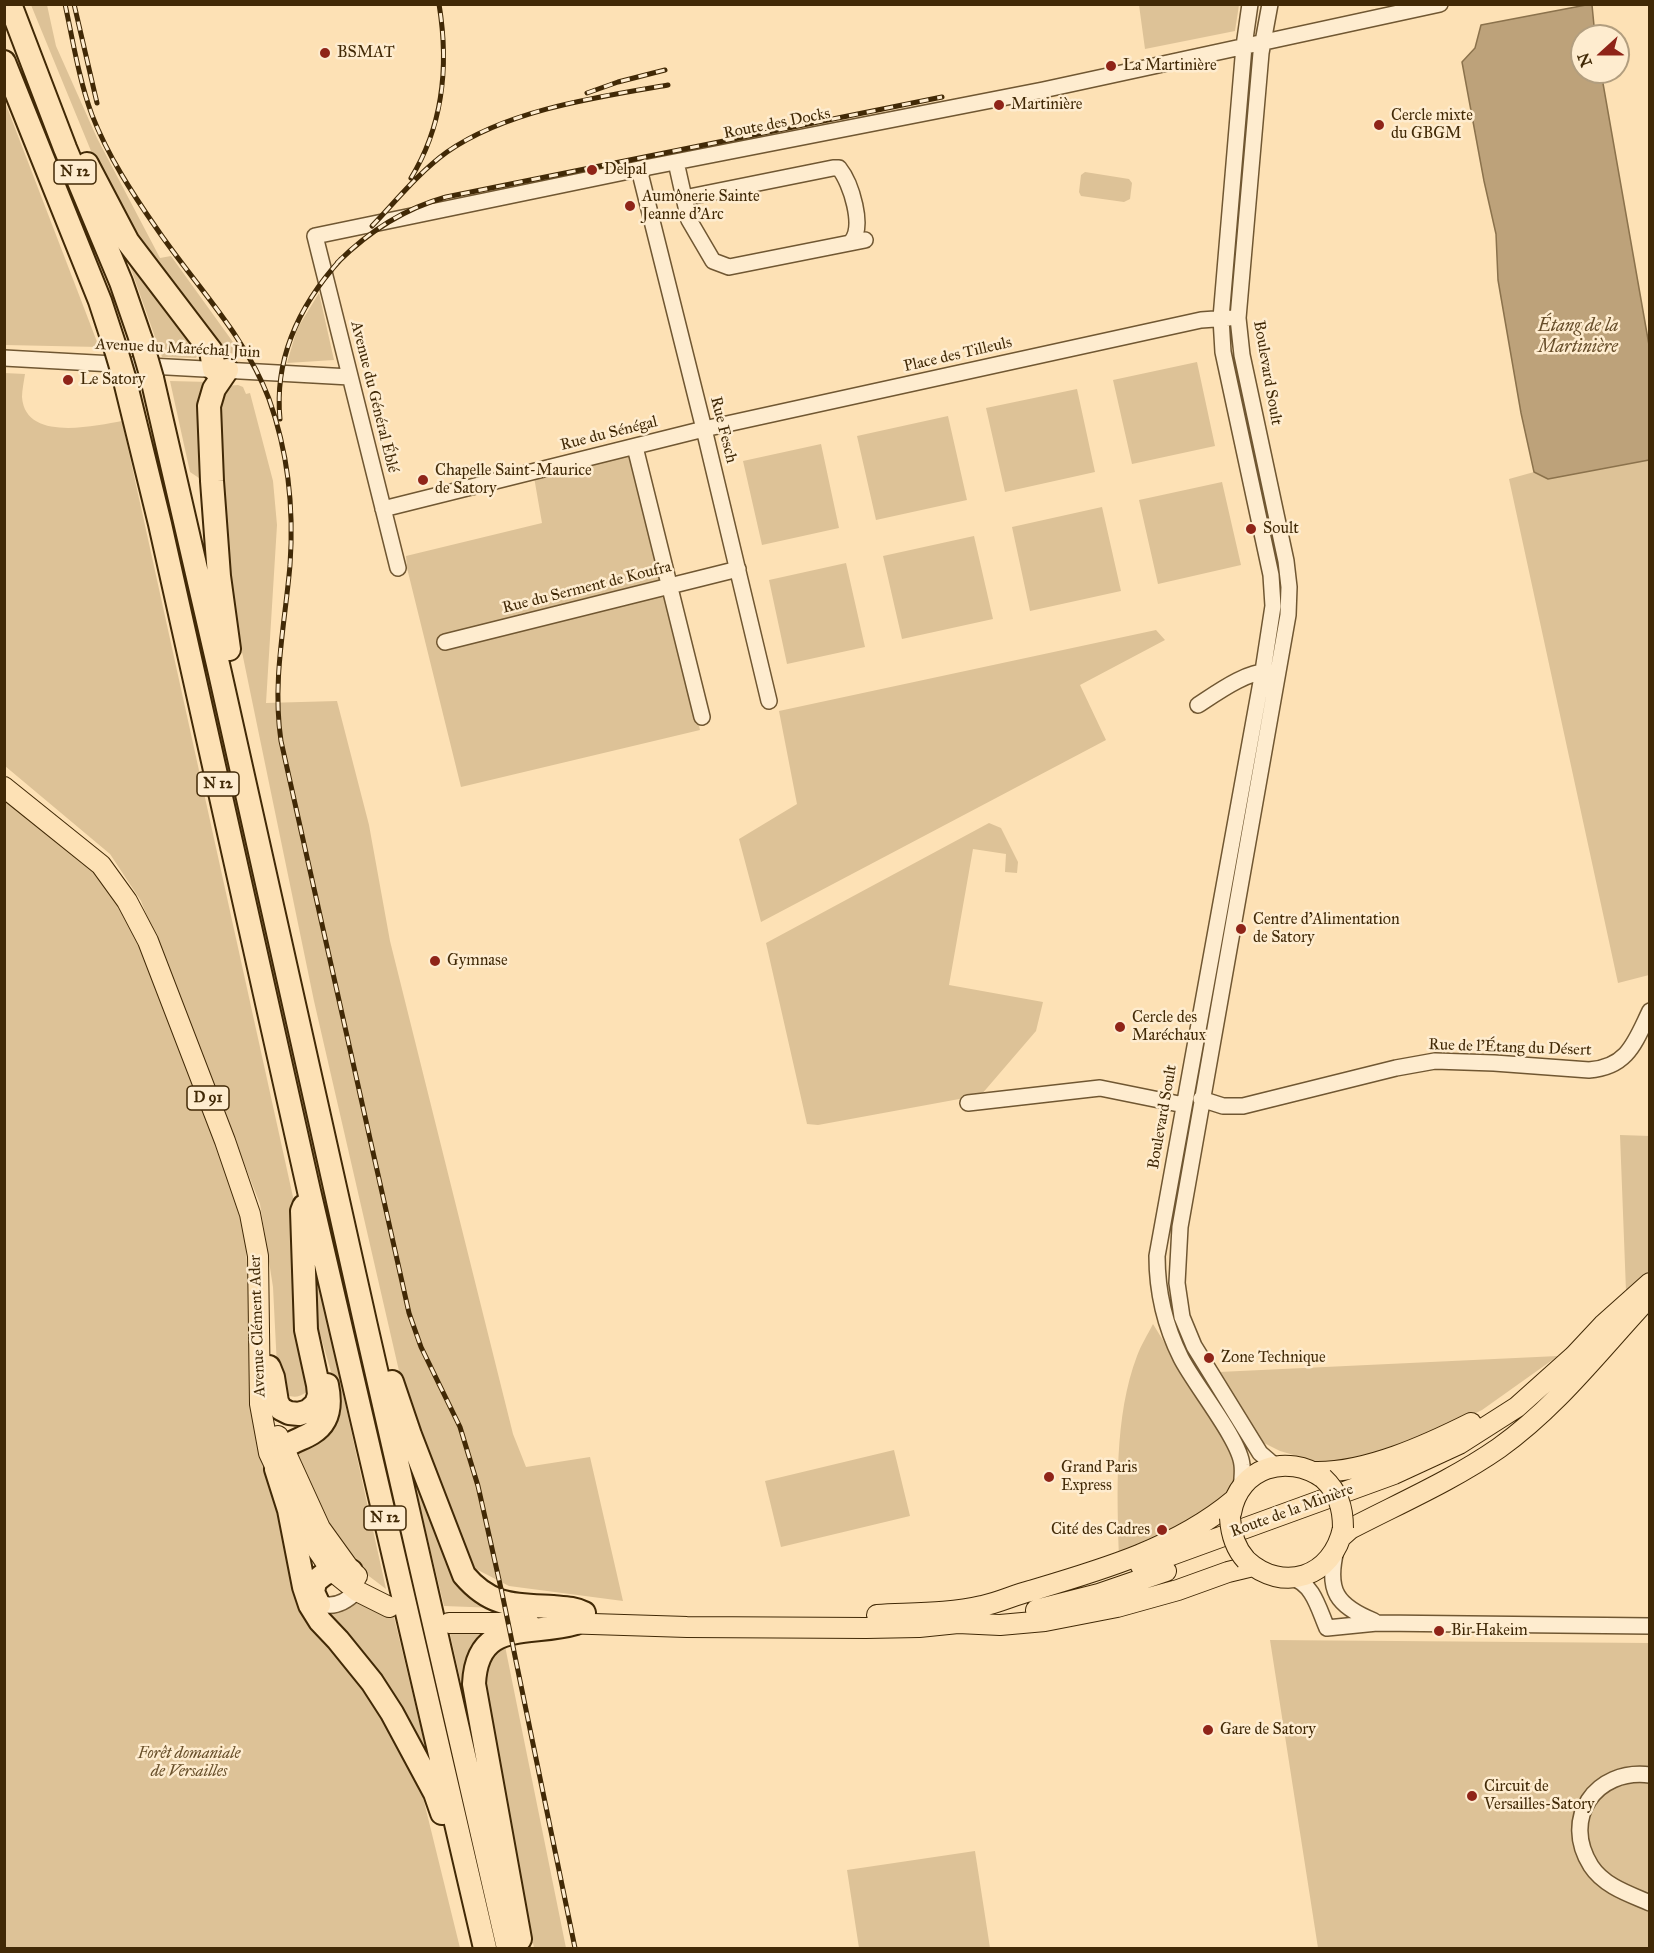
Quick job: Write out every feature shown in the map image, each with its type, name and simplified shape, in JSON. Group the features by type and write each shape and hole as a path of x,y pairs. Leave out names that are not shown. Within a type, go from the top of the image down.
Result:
{"highway":[{"name":"N 12","path":"10,4 65,148 121,282 152,378 508,1948"},
{"name":"N 12","path":"4,62 100,301 124,377 160,524 309,1191 485,1948"},
{"path":"65,148 87,162 128,242 211,351 221,369 209,406 219,576 229,651 220,673"},
{"path":"269,1366 277,1402 281,1409 299,1414 308,1411 315,1404 318,1385 306,1330 302,1211 309,1191"},
{"path":"307,1309 330,1398 328,1412 323,1424 312,1433 288,1444 279,1459 304,1587 310,1605 320,1621 372,1682 392,1713 435,1793 447,1826 461,1844"},
{"path":"366,1326 381,1346 410,1435 464,1575 479,1591 500,1601 575,1609 580,1618 564,1626 518,1631 497,1638 480,1654 475,1668 474,1684 522,1948"},
{"path":"338,1640 313,1592 315,1582 346,1577"}],"main road":[{"name":"Avenue Clément Ader","path":"4,775 106,858 134,890 154,932 260,1213 266,1251 269,1366 279,1459"},
{"name":"Avenue Clément Ader","path":"4,787 100,866 127,901 148,941 225,1141 250,1215 258,1256 260,1404 267,1444 279,1459 320,1528 346,1577 388,1602"},
{"path":"1319,1475 1401,1454 1449,1434 1514,1399 1574,1356 1603,1325 1650,1283"},
{"path":"1340,1538 1339,1500 1319,1475 1296,1465 1275,1466 1252,1476 1235,1502 1230,1527 1235,1545 1249,1563 1271,1576 1292,1578 1318,1569 1331,1556 1340,1538 1350,1529 1464,1470 1500,1447 1563,1394 1597,1353 1650,1299"},
{"name":"Route de la Minière","path":"980,1615 1099,1594 1409,1482 1461,1458 1506,1430 1597,1353"},
{"name":"Route de la Minière","path":"980,1615 1022,1600 1095,1582 1413,1466 1445,1452 1502,1418 1574,1356"},
{"path":"448,1618 580,1618 687,1627 866,1628 980,1615 1124,1561 1177,1537 1235,1502"},
{"path":"980,1615 1000,1625 1045,1621 1117,1607 1178,1590 1249,1563"}],"street":[{"name":"Boulevard Soult","path":"1250,4 1244,46 1221,318 1223,352 1271,575 1273,606 1271,672 1274,701 1201,1099 1179,1235 1177,1283 1182,1317 1194,1346 1245,1431 1260,1453 1275,1466"},
{"name":"Boulevard Soult","path":"1235,1502 1242,1463 1233,1442 1182,1359 1171,1334 1157,1279 1159,1237 1258,700 1271,672 1288,615 1289,587 1286,561 1242,355 1239,318 1263,43 1270,4"},
{"name":"Route des Docks","path":"315,236 639,169 903,119 1440,4"},
{"path":"676,162 684,198 689,220 707,254 721,265 729,267 858,241 854,197 846,176 839,168 684,198"},
{"name":"Rue Fesch","path":"639,169 769,701"},
{"name":"Avenue du Général Éblé","path":"315,236 398,568"},
{"name":"Place des Tilleuls","path":"704,429 1190,323 1221,318 1239,318"},
{"name":"Avenue du Maréchal Juin","path":"4,358 350,377"},
{"path":"1238,422 1256,417"},
{"name":"Rue du Sénégal","path":"383,509 704,429"},
{"path":"635,447 702,717"},
{"name":"Rue du Serment de Koufra","path":"446,642 738,569"},
{"path":"1198,705 1229,685 1271,672"},
{"path":"1229,685 1268,704 1274,701"},
{"name":"Rue de l'Étang du Désert","path":"1201,1099 1222,1106 1243,1106 1396,1068 1435,1061 1602,1069 1615,1064 1634,1045 1650,1011"},
{"path":"968,1103 1100,1088 1184,1105"},
{"path":"1340,1538 1333,1563 1335,1592 1341,1603 1356,1614 1377,1623"},
{"path":"316,1600 325,1605 337,1604 349,1599 346,1577"},
{"path":"1292,1578 1301,1580 1308,1588 1327,1628"},
{"path":"1327,1628 1341,1603"},
{"path":"1327,1628 1377,1623 1650,1626"},
{"path":"1650,1775 1622,1776 1604,1784 1587,1800 1580,1825 1581,1840 1592,1867 1612,1886 1650,1903"}],"green space":[{"path":"1139,4 1239,5 1235,31 1145,49"},
{"path":"31,5 47,5 56,46 97,138 160,258 171,256 243,356 222,351 126,221 98,168"},
{"path":"5,102 99,347 5,345"},
{"path":"1085,172 1129,179 1132,183 1130,199 1124,202 1081,196 1079,192 1081,175"},
{"path":"124,249 199,351 196,358 162,357"},
{"path":"319,293 334,360 287,363 297,329"},
{"path":"1197,362 1215,446 1132,464 1113,380"},
{"path":"4,373 25,374 22,397 26,411 35,420 48,426 63,428 95,426 122,421 293,1197 297,1312 310,1384 307,1392 299,1396 286,1395 277,1367 273,1287 260,1204 141,901 110,854 5,766"},
{"path":"170,381 209,382 205,482 190,472"},
{"path":"226,386 243,387 246,394 250,393 273,481 277,525 266,703 337,701 369,825 390,941 513,1434 526,1467 590,1457 623,1601 509,1586 472,1567 402,1384 314,1001 229,589 218,400"},
{"path":"1077,389 1095,472 1005,492 986,408"},
{"path":"948,416 967,500 876,520 857,436"},
{"path":"821,444 839,528 762,545 743,461"},
{"path":"631,453 700,730 461,787 407,568 406,556 542,523 534,477"},
{"path":"1649,460 1649,975 1618,983 1509,479 1534,472 1548,479"},
{"path":"1222,482 1241,565 1158,584 1139,500"},
{"path":"1102,507 1121,591 1030,611 1012,527"},
{"path":"974,536 993,619 902,639 883,556"},
{"path":"846,563 865,647 787,664 769,580"},
{"path":"1156,630 1165,640 1080,685 1106,740 761,922 739,839 797,804 779,711"},
{"name":"Forêt domaniale de Versailles","path":"4,798 94,869 122,908 182,1045 244,1215 251,1335 285,1525 361,1684 416,1769 460,1948 5,1948"},
{"path":"989,823 1001,828 1018,862 1017,873 1005,872 1006,854 973,849 949,985 1043,1002 1036,1031 981,1095 818,1125 807,1124 766,943"},
{"path":"1620,1135 1650,1136 1649,1272 1626,1291"},
{"path":"311,1249 386,1589 353,1564 337,1547 286,1449 336,1389 312,1306"},
{"path":"1153,1324 1235,1458 1236,1477 1224,1499 1208,1514 1119,1557 1119,1455 1124,1404 1137,1356"},
{"path":"1558,1356 1482,1410 1437,1432 1393,1451 1331,1466 1280,1451 1260,1441 1219,1372"},
{"path":"894,1450 910,1516 781,1547 765,1481"},
{"path":"420,1473 455,1565 497,1608 444,1606 412,1474"},
{"path":"356,1597 393,1613 429,1762 324,1608"},
{"path":"448,1625 501,1626 487,1636 479,1763"},
{"name":"Circuit de Versailles-Satory","path":"1270,1640 1649,1643 1649,1948 1318,1948"},
{"path":"504,1641 566,1948 534,1948 481,1681 486,1657"},
{"path":"975,1851 990,1948 859,1948 847,1870"}],"water":[{"name":"Étang de la Martinière","path":"1592,5 1594,24 1570,24 1570,84 1603,84 1649,345 1649,460 1548,479 1534,472 1521,413 1498,280 1496,234 1462,62 1475,48 1481,25"}],"railway":[{"path":"65,4 83,88 105,145 148,215 247,353 276,419 285,460 291,523 290,565 280,653 278,696 281,741 409,1313 421,1347 460,1427 478,1486 575,1948"},
{"path":"74,4 97,103"},
{"path":"411,178 431,137 441,94 443,49 439,4"},
{"path":"587,93 665,70"},
{"path":"372,226 426,169 447,152 471,138 497,126 553,107 668,85"},
{"path":"337,263 361,241 387,223 415,208 446,197 942,97"},
{"path":"280,419 281,374 293,332 314,294 341,259"}],"place":[{"name":"BSMAT","path":"325,53"},
{"name":"La Martinière","path":"1111,66"},
{"name":"Martinière","path":"999,105"},
{"name":"Cercle mixte du GBGM","path":"1379,125"},
{"name":"Delpal","path":"592,170"},
{"name":"Aumônerie Sainte Jeanne d'Arc","path":"630,206"},
{"name":"Le Satory","path":"68,380"},
{"name":"Chapelle Saint-Maurice de Satory","path":"423,480"},
{"name":"Soult","path":"1251,529"},
{"name":"Centre d'Alimentation de Satory","path":"1241,929"},
{"name":"Gymnase","path":"435,961"},
{"name":"Cercle des Maréchaux","path":"1120,1027"},
{"name":"Zone Technique","path":"1209,1358"},
{"name":"Grand Paris Express","path":"1049,1477"},
{"name":"Cité des Cadres","path":"1162,1530"},
{"name":"Bir Hakeim","path":"1439,1631"},
{"name":"Gare de Satory","path":"1208,1730"},
{"name":"Circuit de Versailles-Satory","path":"1472,1796"}]}
